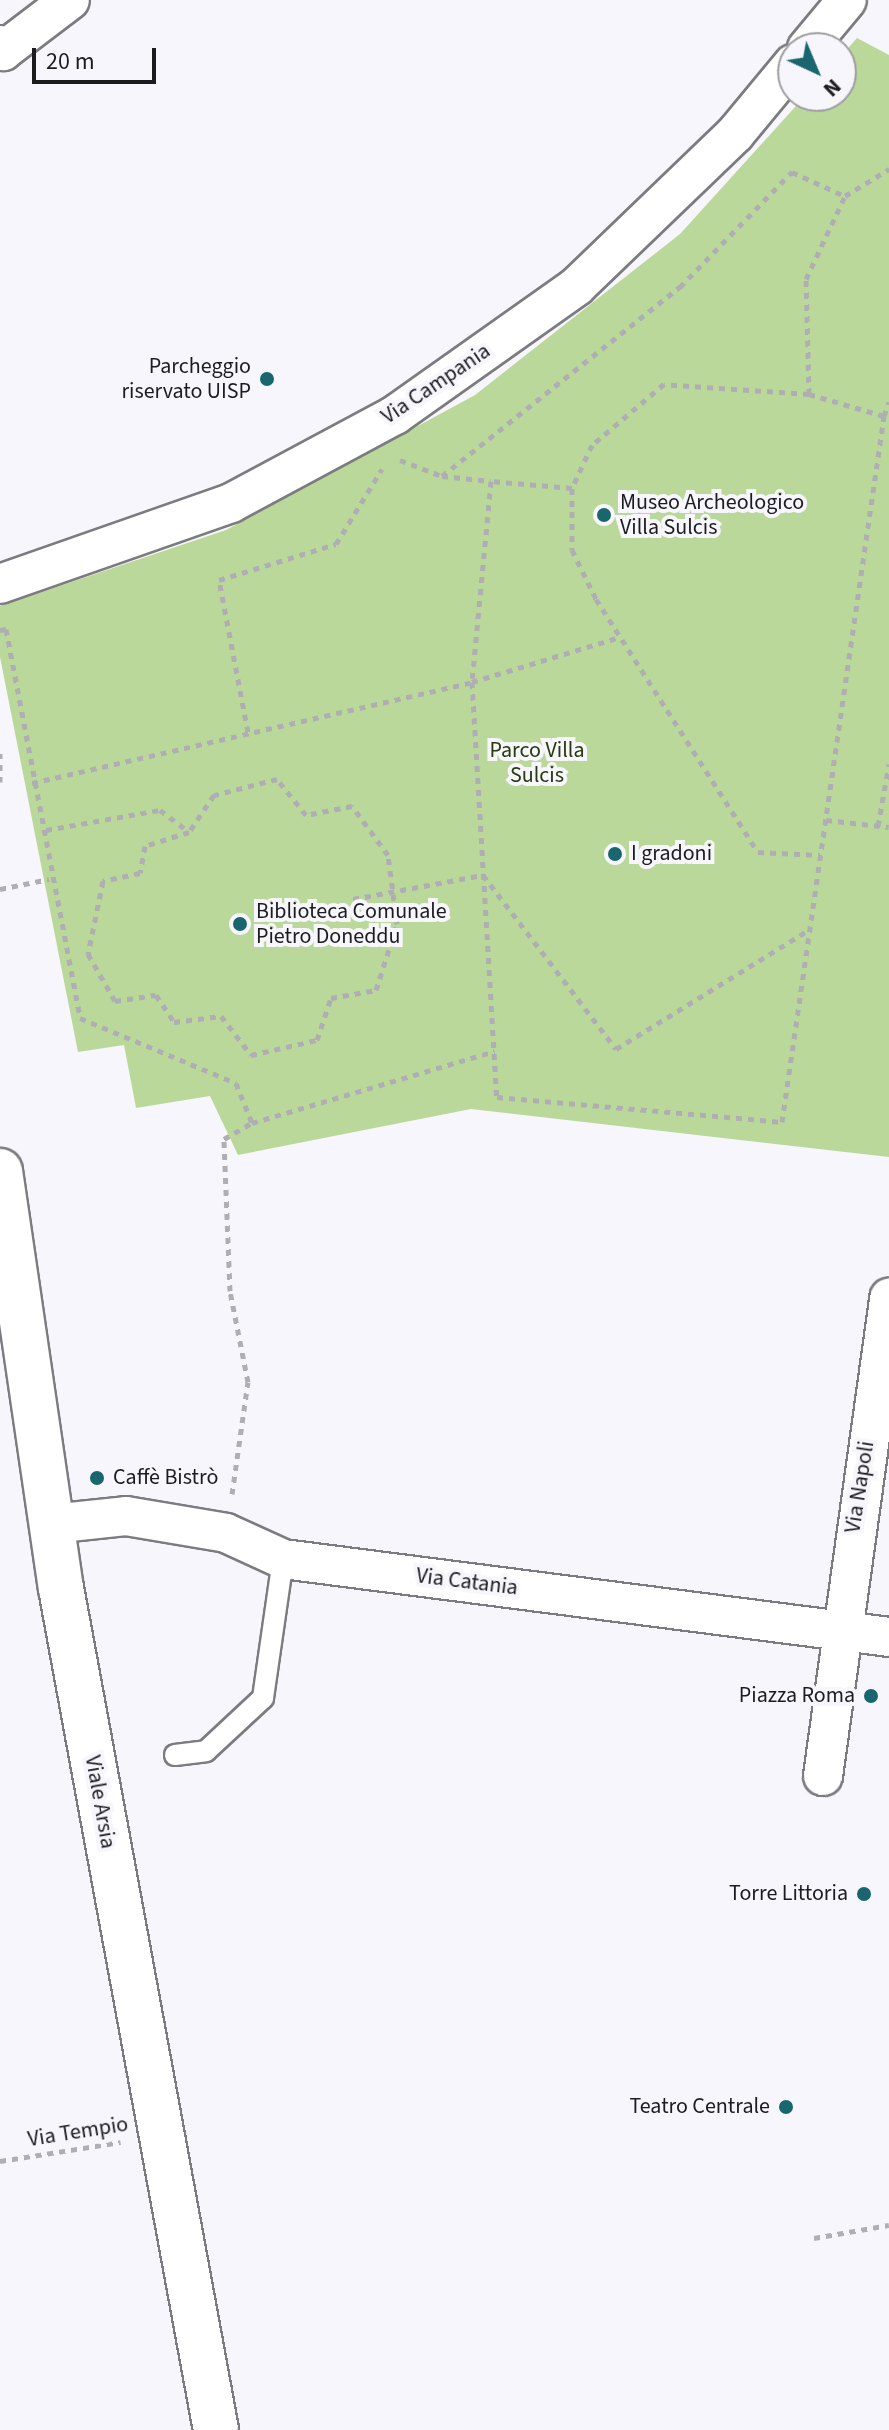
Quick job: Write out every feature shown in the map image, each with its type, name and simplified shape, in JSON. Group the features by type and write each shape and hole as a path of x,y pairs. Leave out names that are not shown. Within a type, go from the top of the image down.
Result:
{"street":[{"path":"0,45 3,51 70,0"},
{"path":"820,32 847,0"},
{"name":"Via Campania","path":"0,584 231,503 395,415 577,286 735,134 777,83"},
{"name":"Viale Arsia","path":"0,1171 8,1286 216,2430"},
{"name":"Via Napoli","path":"823,1776 839,1629 889,1298"},
{"name":"Via Catania","path":"51,1524 126,1516 226,1533 283,1559 889,1637"}],"lane":[{"path":"175,1755 206,1751 263,1698 283,1559"}],"path":[{"path":"809,394 806,279 845,196 889,169"},
{"path":"442,476 680,287 792,172 845,196"},
{"path":"820,855 758,852 620,637 572,550 572,488 592,445 664,384 809,394 886,414"},
{"path":"491,481 472,682 497,1097 782,1122 889,402"},
{"path":"248,732 219,580 336,544 390,456 442,476 572,488"},
{"path":"0,630 6,629 32,783 46,830 49,879 80,1018 236,1083 252,1123"},
{"path":"32,783 472,682 620,637"},
{"path":"0,753 0,782"},
{"path":"878,826 889,764"},
{"path":"277,779 306,815 352,806 388,855 397,924 376,990 331,998 317,1040 251,1055 221,1016 174,1022 156,995 115,1001 88,954 103,881 140,873 145,846 189,832 214,795 277,779"},
{"path":"46,830 160,810 189,832"},
{"path":"826,820 889,827"},
{"path":"353,899 392,889 483,875"},
{"path":"483,875 616,1049 809,930"},
{"path":"0,889 49,879"},
{"path":"226,1533 248,1382 230,1291 224,1139 252,1123 495,1051"},
{"name":"Via Tempio","path":"0,2161 161,2136"},
{"path":"814,2238 889,2225"}],"green space":[{"name":"Parco Villa Sulcis","path":"857,38 889,55 889,1157 471,1109 238,1155 210,1096 136,1108 124,1045 78,1052 0,657 0,606 226,530 475,395 680,234 791,112 857,112"}],"place":[{"name":"Parcheggio riservato UISP","path":"267,379"},
{"name":"Museo Archeologico Villa Sulcis","path":"604,515"},
{"name":"I gradoni","path":"615,854"},
{"name":"Biblioteca Comunale Pietro Doneddu","path":"240,924"},
{"name":"Caffè Bistrò","path":"97,1478"},
{"name":"Piazza Roma","path":"871,1696"},
{"name":"Torre Littoria","path":"864,1894"},
{"name":"Teatro Centrale","path":"786,2107"}]}
